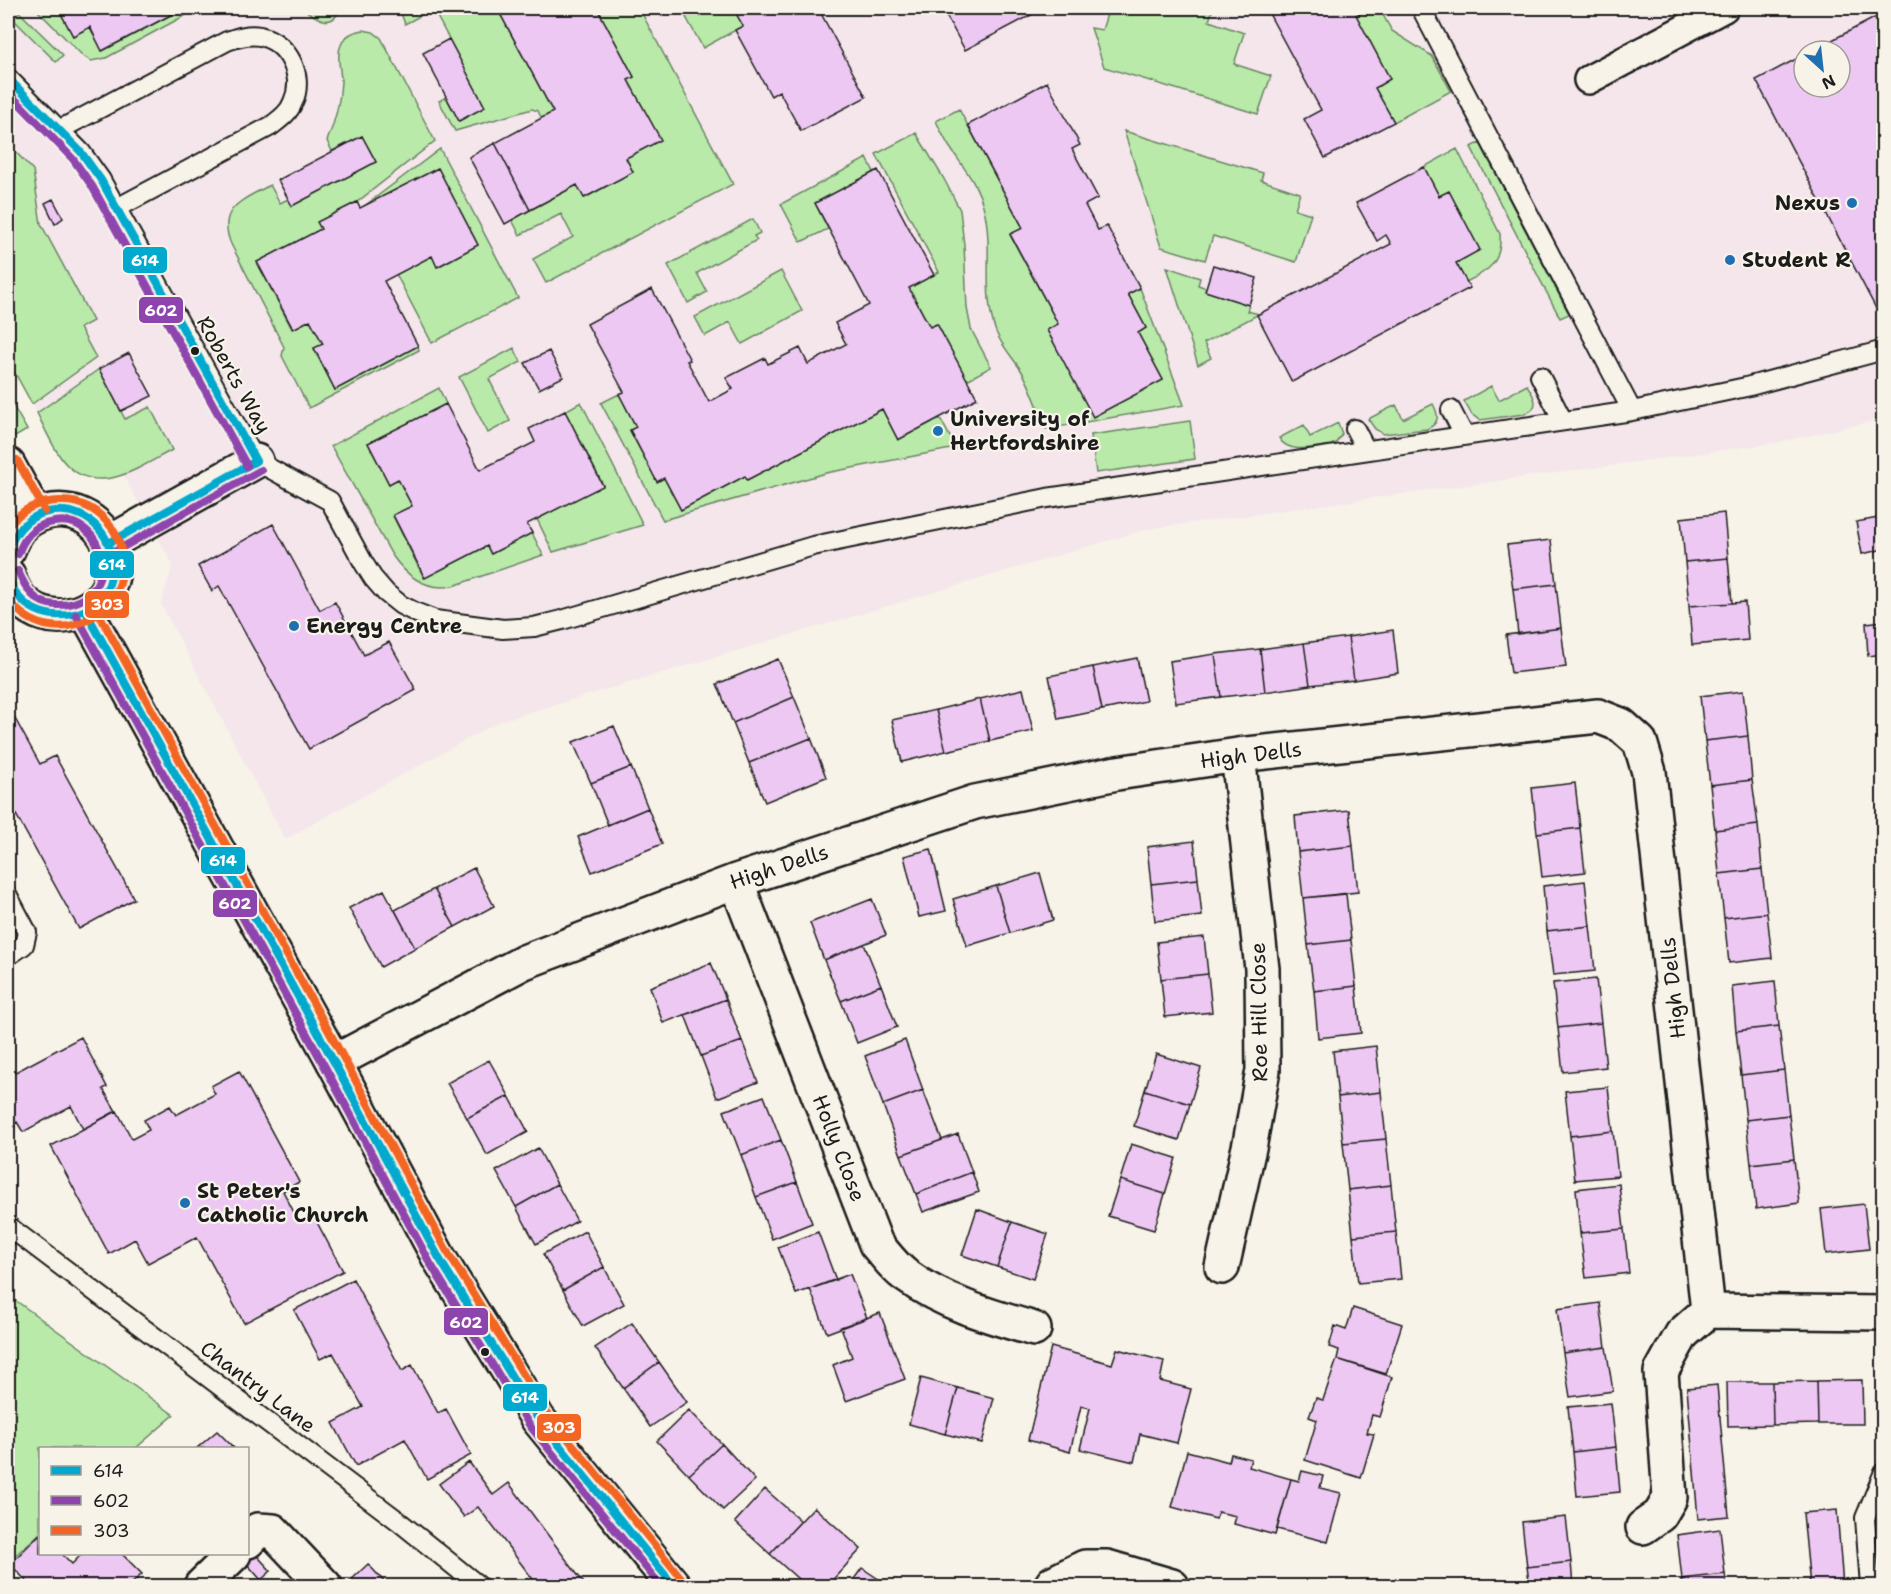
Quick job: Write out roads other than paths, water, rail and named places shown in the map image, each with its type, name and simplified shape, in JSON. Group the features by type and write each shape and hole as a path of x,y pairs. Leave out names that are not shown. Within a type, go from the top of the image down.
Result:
{"street":[{"path":"1588,80 1724,8"},
{"path":"109,543 256,462"},
{"path":"8,465 36,516"},
{"path":"8,550 23,524 50,511 65,511 77,513 98,526 109,543 113,564 111,579 105,593 92,607 75,615 57,617 33,610 22,602 9,587"},
{"path":"85,610 334,1062 439,1258 538,1419 674,1587"},
{"name":"High Dells","path":"334,1062 524,962 736,880 975,802 1117,773 1238,755 1598,716 1621,725 1640,742 1649,772 1708,1311"},
{"name":"Roe Hill Close","path":"1222,1267 1250,1143 1263,1070 1262,969 1238,755"},
{"name":"Holly Close","path":"736,880 876,1244 903,1274 939,1296 982,1314 1034,1329"},
{"path":"1643,1527 1660,1515 1670,1498 1661,1372 1682,1334 1708,1311 1884,1312"},
{"path":"249,1540 258,1530 273,1531 325,1587"},
{"path":"201,1587 233,1555"},
{"path":"1051,1587 1053,1583 1085,1567 1107,1567 1172,1587"}],"lane":[{"path":"1421,8 1632,411"},
{"path":"59,130 227,41 243,36 260,36 275,43 287,54 295,69 297,85 294,102 285,116 271,126 117,208"},
{"name":"Roberts Way","path":"8,78 81,152 117,208 256,462"},
{"path":"256,462 330,501 373,578 401,605 435,620 502,629 534,627 813,546 1047,498 1632,411 1746,387 1884,350"},
{"path":"1540,376 1563,421"},
{"path":"1451,410 1464,435"},
{"path":"1355,429 1366,450"},
{"path":"8,896 27,932 24,945 8,956"},
{"name":"Chantry Lane","path":"8,1226 388,1513 478,1587"},
{"path":"1870,1587 1866,1518 1884,1472"}],"place":[{"name":"Nexus","path":"1852,203"},
{"name":"Student R","path":"1730,260"},
{"name":"University of Hertfordshire","path":"938,431"},
{"name":"Energy Centre","path":"294,626"},
{"name":"St Peter's Catholic Church","path":"185,1203"}]}
